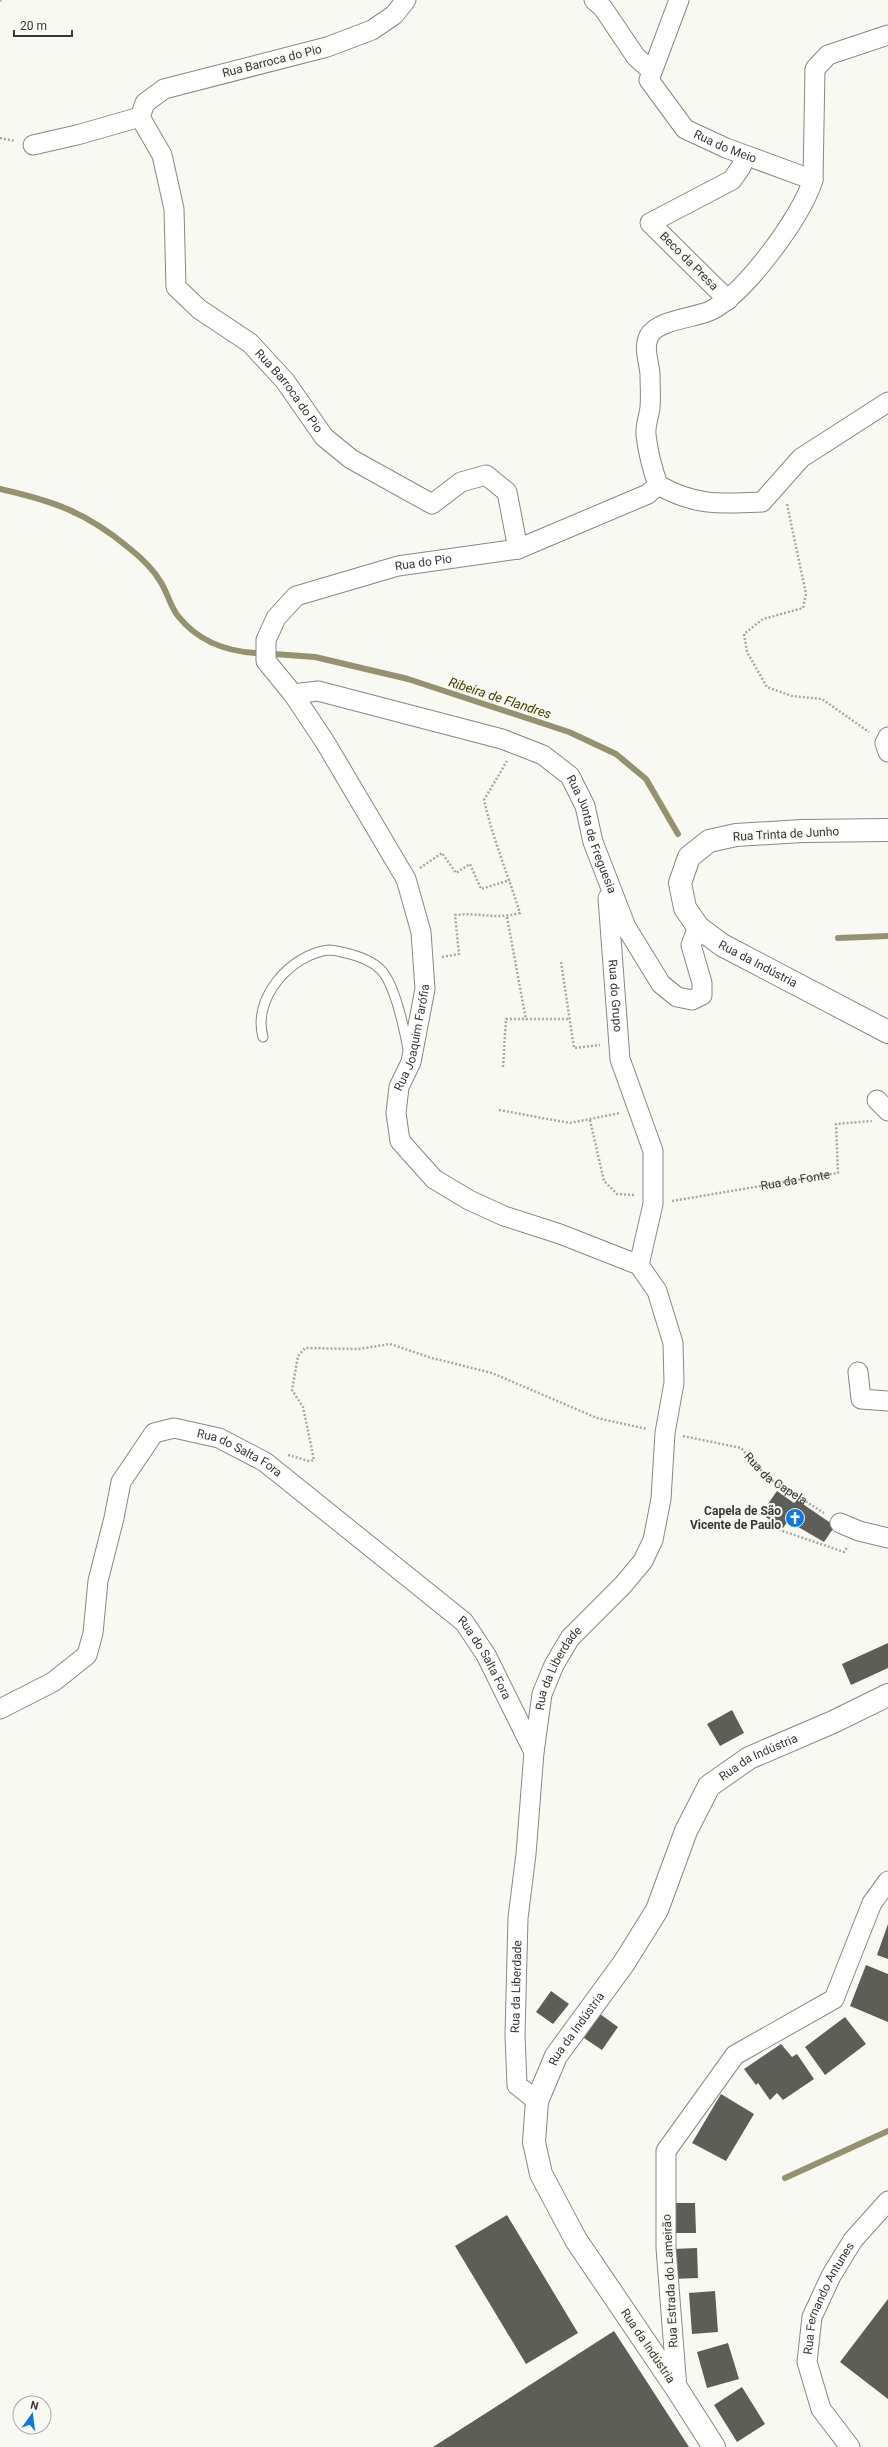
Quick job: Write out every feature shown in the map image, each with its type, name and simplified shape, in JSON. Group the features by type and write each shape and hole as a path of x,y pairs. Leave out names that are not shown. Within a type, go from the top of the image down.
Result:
{"street":[{"name":"Rua Barroca do Pio","path":"406,0 394,15 372,30 327,47 164,89 144,103 140,117 162,155 174,209 176,287 199,310 250,343 285,380 324,437 350,459 432,504 461,482 486,475 506,492 518,549"},
{"path":"594,0 603,8 636,57 652,71 679,0"},
{"path":"888,35 828,55 815,69 813,180 808,196 773,250 728,300 712,311 661,326 649,335 646,348 650,373 650,407 646,433 651,464 658,485 681,498 720,504 762,502 782,482 801,458 888,402"},
{"name":"Rua do Meio","path":"652,71 649,80 685,129 745,156 813,180"},
{"path":"32,145 77,135 140,117"},
{"name":"Beco da Presa","path":"728,300 677,247 650,223 732,180 741,167 745,156"},
{"name":"Rua do Pio","path":"293,694 266,661 266,640 276,618 296,596 398,566 518,549 648,494 658,485"},
{"name":"Rua Junta de Freguesia","path":"293,694 318,691 373,704 424,720 502,739 543,755 570,776 585,806 593,842 626,927 661,984 677,997 692,1000 702,995 702,983 691,945 698,927"},
{"name":"Rua Joaquim Farófia","path":"293,694 357,793 406,879 421,932 425,989 411,1062 399,1087 396,1113 400,1141 434,1179 504,1216 560,1234 638,1265"},
{"name":"Rua Trinta de Junho","path":"689,857 709,841 736,835 802,831 888,830"},
{"name":"Rua da Indústria","path":"689,857 680,883 685,908 698,927 722,945 888,1032"},
{"name":"Rua do Grupo","path":"607,881 620,1059 653,1151 653,1197 638,1265"},
{"name":"Rua da Liberdade","path":"537,2102 517,2085 515,2035 518,1918 526,1854 534,1752 542,1694 554,1665 570,1638 623,1585 643,1561 653,1540 661,1499 665,1433 674,1383 673,1344 657,1291 638,1265"},
{"path":"858,1372 861,1399 888,1401"},
{"name":"Rua do Salta Fora","path":"0,1709 53,1682 87,1656 93,1633 98,1581 114,1518 121,1482 154,1434 174,1428 219,1438 265,1462 464,1622 486,1655 534,1752"},
{"path":"840,1523 859,1532 888,1538"},
{"name":"Rua da Indústria","path":"714,2447 677,2389 576,2240 541,2174 534,2142 537,2102 556,2056 624,1963 657,1910 686,1831 709,1786 749,1758 834,1722 888,1695"},
{"name":"Rua Estrada do Lameirão","path":"677,2389 666,2248 666,2151 735,2055 834,1999 872,1903 888,1881"},
{"name":"Rua Fernando Antunes","path":"850,2447 821,2409 807,2362 812,2317 830,2276 853,2240 888,2201"}],"lane":[{"path":"263,1037 261,1029 263,1014 267,999 276,982 287,969 312,955 330,950 363,957 381,969 394,995 411,1062"}],"path":[{"path":"782,482 806,594 803,608 763,618 744,634 747,652 767,687 792,696 822,699 887,744"},
{"path":"424,960 459,954 455,915 471,913 496,918 507,917 520,913 510,880 491,831 484,800 516,744"},
{"path":"406,879 442,853 456,873 470,864 481,889 510,880"},
{"path":"507,917 526,1020"},
{"path":"562,962 574,1048 619,1043"},
{"path":"503,1067 506,1019 570,1019"},
{"path":"499,1110 570,1123 590,1120 638,1108"},
{"name":"Rua da Fonte","path":"653,1197 838,1173 836,1124 879,1111"},
{"path":"590,1120 604,1180 617,1194 653,1197"},
{"name":"Rua da Capela","path":"287,1454 309,1461 314,1460 302,1407 292,1390 298,1356 305,1348 358,1349 390,1344 432,1358 492,1373 597,1418 740,1448 767,1477 840,1523"},
{"path":"771,1527 844,1552 859,1532"}],"building":[{"name":"Capela de São Vicente de Paulo","path":"777,1491 794,1503 797,1500 835,1526 824,1542 788,1521 783,1528 761,1514"},
{"path":"888,1643 888,1668 851,1685 842,1664"},
{"path":"732,1710 744,1733 720,1746 707,1724"},
{"path":"888,1924 888,1959 877,1955"},
{"path":"866,1965 888,1974 888,2022 850,2006"},
{"path":"551,1991 569,2004 553,2024 536,2012"},
{"path":"600,2014 618,2027 602,2050 584,2038"},
{"path":"845,2017 866,2044 825,2075 805,2047"},
{"path":"781,2044 792,2057 797,2054 814,2079 783,2100 777,2093 770,2100 758,2083 756,2085 744,2069"},
{"path":"721,2094 754,2114 726,2161 692,2143"},
{"path":"669,2203 695,2203 696,2233 670,2233"},
{"path":"507,2215 578,2333 526,2364 455,2246"},
{"path":"697,2248 698,2278 673,2279 672,2249"},
{"path":"715,2291 718,2332 692,2334 689,2293"},
{"path":"888,2299 888,2399 840,2362"},
{"path":"614,2331 689,2447 433,2447"},
{"path":"728,2343 739,2379 707,2388 697,2352"},
{"path":"742,2387 765,2424 737,2442 714,2405"}],"waterway":[{"name":"Ribeira de Flandres","path":"0,489 53,503 98,525 129,548 150,567 157,576 175,612 194,632 222,647 255,653"},
{"name":"Ribeira de Flandres","path":"274,654 315,657 408,679 569,732 616,754 646,779 678,834"},
{"path":"838,938 888,936"},
{"path":"785,2178 888,2131"}],"place":[{"name":"Capela de São Vicente de Paulo","path":"795,1518"}]}
